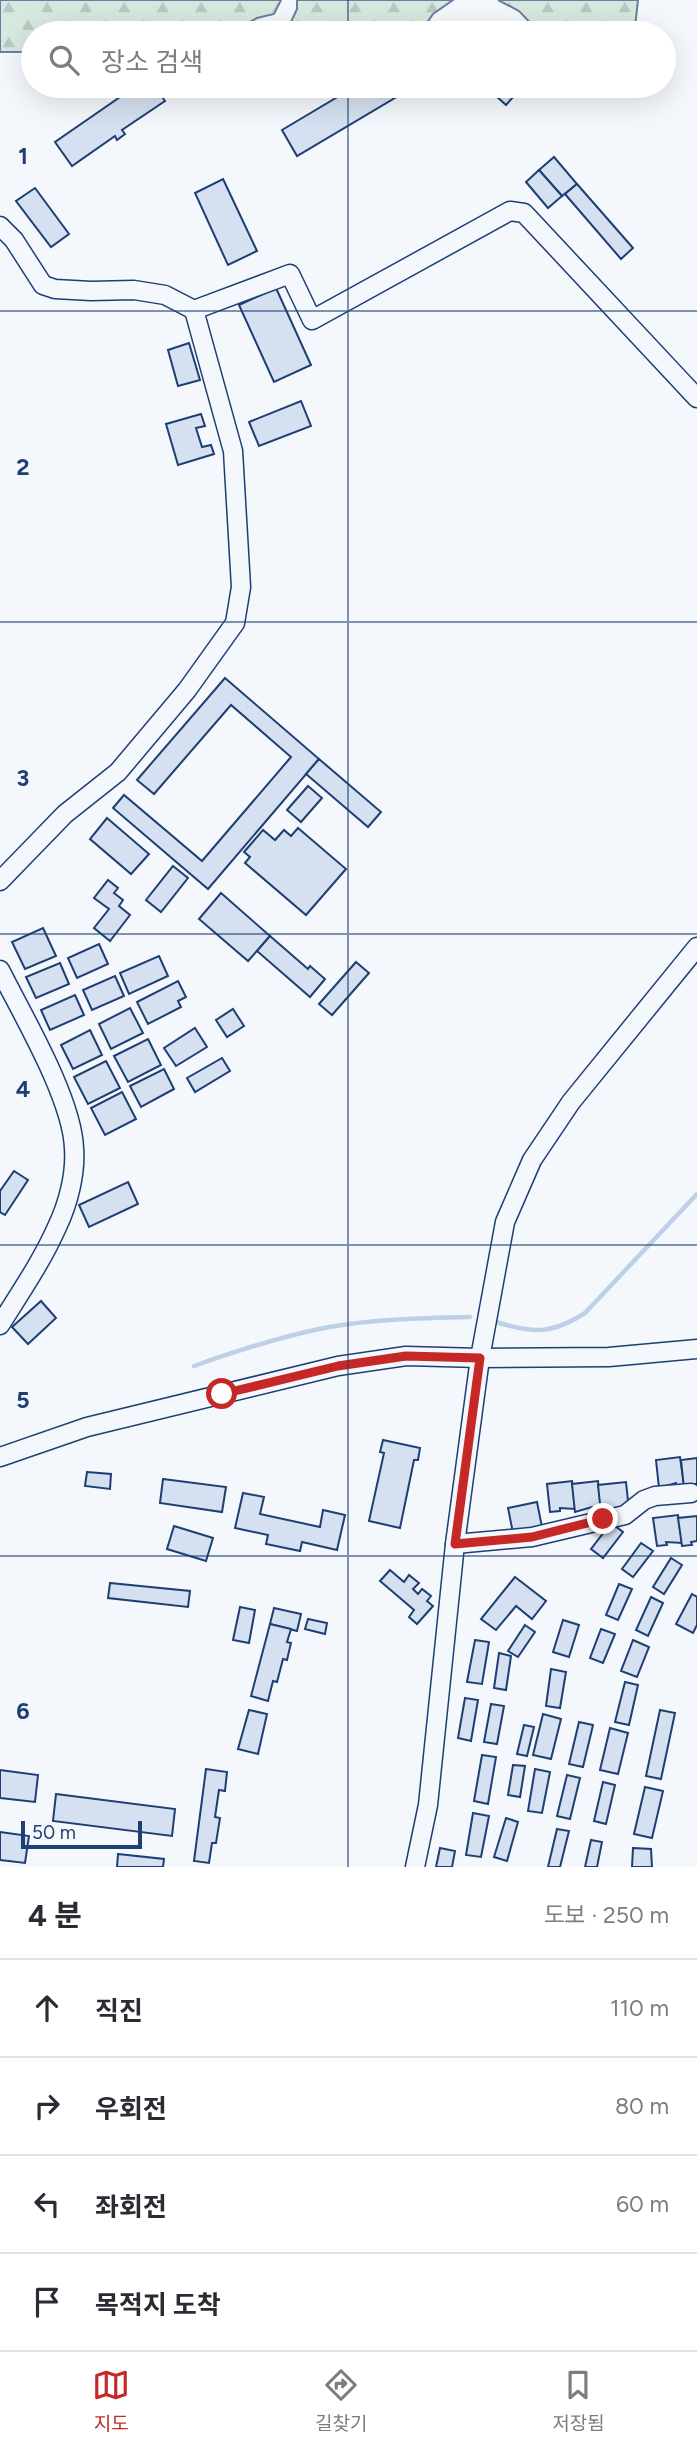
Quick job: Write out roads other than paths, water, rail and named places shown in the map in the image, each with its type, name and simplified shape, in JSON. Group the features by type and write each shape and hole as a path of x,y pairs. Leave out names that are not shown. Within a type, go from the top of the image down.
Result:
{"street":[{"path":"194,310 290,274 312,320 510,211 524,213 697,398"},
{"path":"0,226 14,240 43,285 55,289 134,290 165,295 194,310 233,451 241,587 235,623 187,690 118,772 65,814 0,881"},
{"path":"415,1867 428,1805 455,1544 480,1358 505,1222 532,1160 571,1102 697,947"},
{"path":"0,970 42,1053 71,1127 75,1150 69,1192 57,1227 0,1325"},
{"path":"0,1457 87,1427 338,1366 406,1356 609,1357 697,1349"},
{"path":"455,1544 532,1537 625,1515 644,1500 655,1496 691,1493"}],"waterway":[{"path":"496,1322 541,1330 562,1325 585,1313 697,1194"},
{"path":"194,1366 258,1345 324,1328 379,1321 470,1317"}]}
